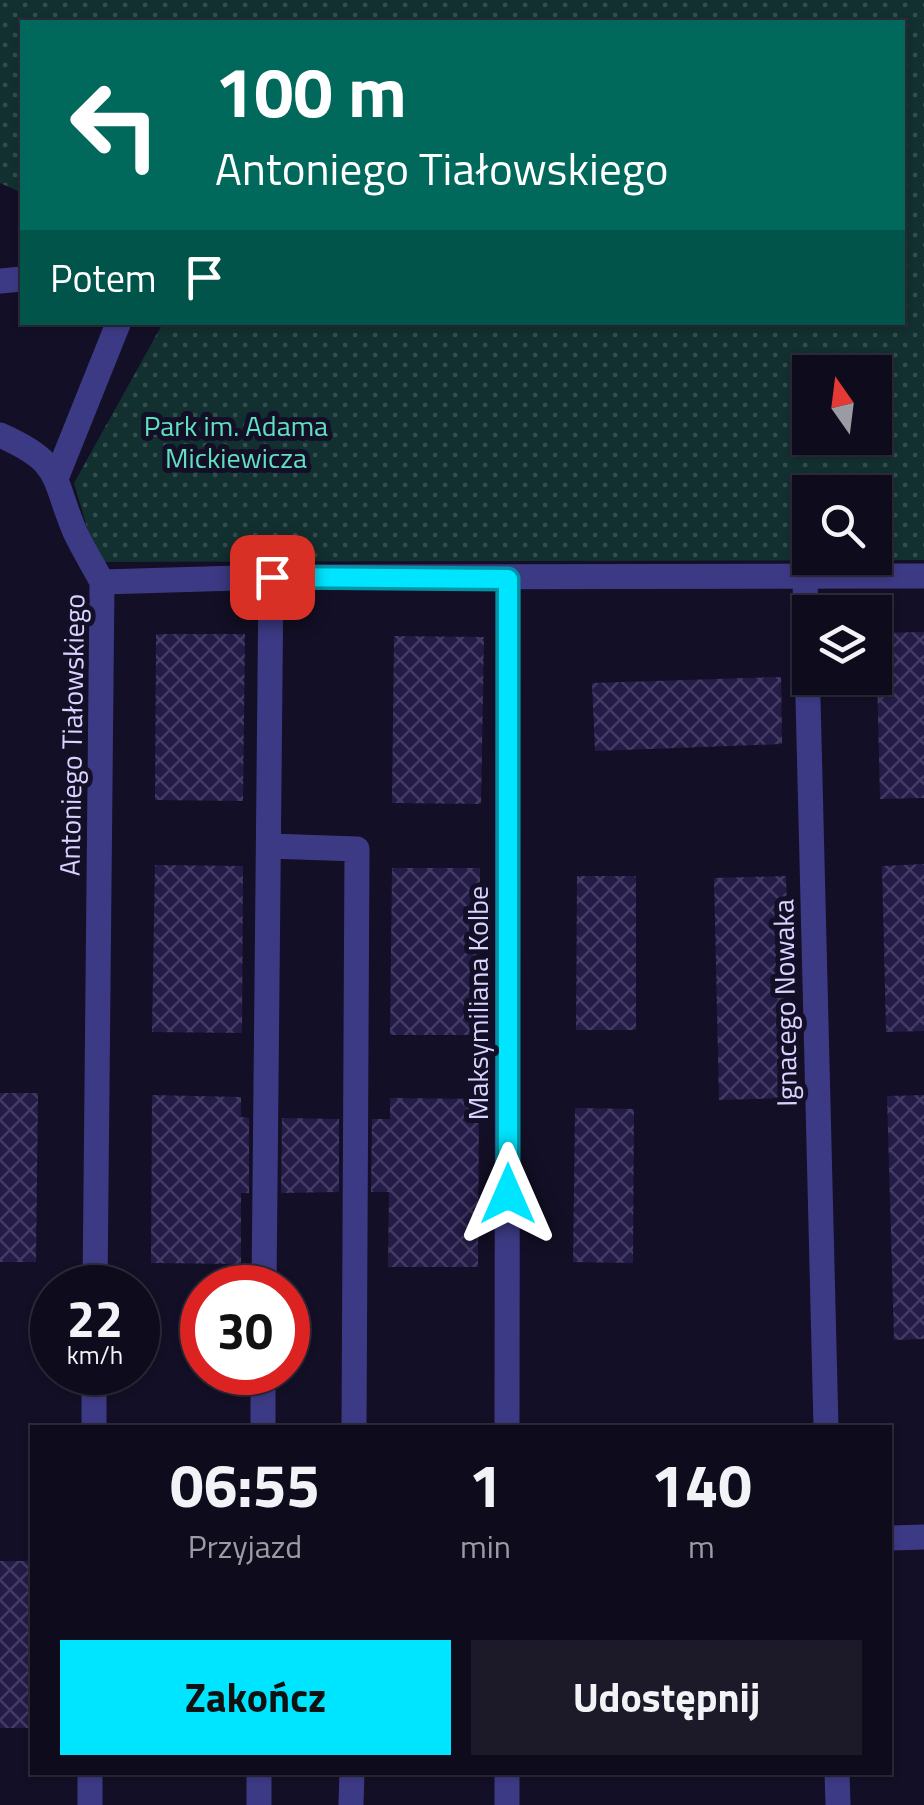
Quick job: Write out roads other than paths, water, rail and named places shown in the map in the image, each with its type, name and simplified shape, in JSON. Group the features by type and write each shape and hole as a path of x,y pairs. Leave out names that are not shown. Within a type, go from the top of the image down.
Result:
{"street":[{"path":"57,476 118,325"},
{"path":"0,434 32,449 57,476 75,532 102,582"},
{"name":"Antoniego Tiałowskiego","path":"95,1265 102,582 272,577 924,576"},
{"path":"264,1265 272,577"},
{"name":"Ignacego Nowaka","path":"804,577 826,1425"},
{"name":"Maksymiliana Kolbe","path":"507,1425 508,579"},
{"path":"269,846 357,849 354,1425"},
{"path":"94,1395 94,1425"},
{"path":"263,1425 264,1395"},
{"path":"892,1538 924,1537"},
{"path":"90,1775 90,1805"},
{"path":"259,1775 259,1805"},
{"path":"352,1775 352,1805"},
{"path":"507,1775 507,1805"},
{"path":"837,1775 838,1805"}],"park label":[{"name":"Park im. Adama Mickiewicza","path":"236,442"}]}
